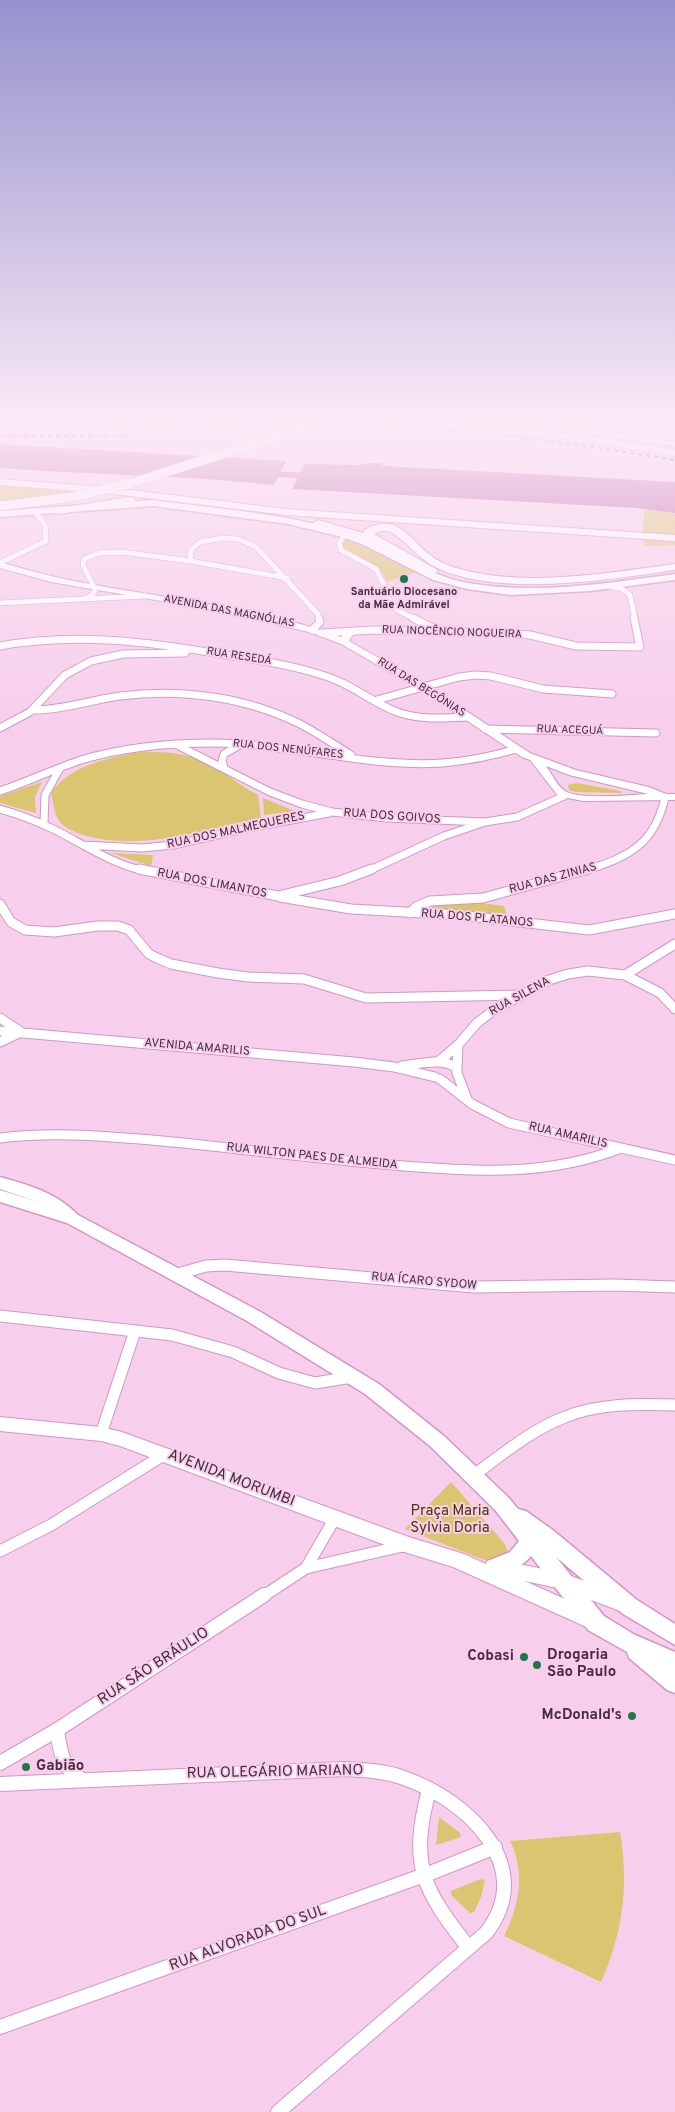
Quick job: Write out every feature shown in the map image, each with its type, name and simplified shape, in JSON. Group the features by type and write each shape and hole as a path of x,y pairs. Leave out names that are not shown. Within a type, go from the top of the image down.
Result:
{"highway":[{"path":"299,519 344,529 376,541"},
{"path":"372,519 675,540"},
{"path":"441,567 422,554 403,534 394,528 380,528 368,532 368,535 376,541 423,567 467,586"},
{"path":"426,563 481,576 515,580 560,581 675,567"}],"main road":[{"path":"270,519 288,521 345,535 367,543 436,578 467,586 525,592 608,586 675,577"},
{"path":"426,563 470,580 522,586 561,586 653,580"},
{"name":"AVENIDA DAS MAGNÓLIAS","path":"0,564 34,576 208,606 316,631"},
{"path":"64,581 89,576"},
{"path":"344,642 349,632 355,630"},
{"name":"RUA DAS BEGÔNIAS","path":"316,631 344,642 423,687 485,728 541,766 556,790 564,796"},
{"name":"RUA DAS BEGÔNIAS","path":"521,752 573,773 644,794"},
{"path":"553,783 560,777 573,773"},
{"path":"564,796 644,794 670,797"},
{"path":"0,1183 39,1195 55,1203 73,1219"},
{"path":"0,1196 73,1219 253,1316 354,1377 423,1430 474,1475 504,1506 596,1622"},
{"name":"AVENIDA MORUMBI","path":"0,1424 101,1434 122,1439 408,1545 457,1560 562,1581 630,1607 675,1635"},
{"path":"504,1506 547,1537 630,1607"},
{"path":"495,1567 517,1558 531,1540"},
{"name":"AVENIDA MORUMBI","path":"457,1560 596,1622 627,1642 675,1662"},
{"path":"627,1642 675,1683"}],"street":[{"path":"0,564 46,541 47,532 42,519"},
{"path":"345,535 339,543 341,550 376,569 391,604 412,618 440,632"},
{"path":"190,561 191,550 200,542 216,539 238,539 256,547 287,578 320,618 316,631"},
{"path":"85,598 93,594 95,586 83,564 84,559 104,552 122,552 190,561 287,578"},
{"path":"608,586 622,589 630,595 641,645"},
{"name":"AVENIDA DAS MAGNÓLIAS","path":"0,604 146,596"},
{"name":"RUA INOCÊNCIO NOGUEIRA","path":"316,631 355,630 530,635 576,646 638,648 641,645"},
{"name":"RUA RESEDÁ","path":"0,646 31,640 97,638 162,644 279,664 312,672 341,681 399,712 414,716 431,718 468,717"},
{"path":"0,728 34,710 67,673 95,660 148,652 215,653"},
{"path":"376,700 459,677 476,675 491,676 534,687 612,694"},
{"path":"34,710 47,711 123,696 175,694 200,696 245,704 282,716 302,725 353,756"},
{"name":"RUA ACEGUÁ","path":"485,728 656,733"},
{"name":"RUA DOS NENÚFARES","path":"0,791 93,756 178,745 213,743 240,745 441,765 490,759 521,752"},
{"name":"RUA DOS GOIVOS","path":"178,745 270,792 302,804 332,812 386,818 485,822 517,816 564,796"},
{"path":"224,768 222,761 224,754 240,745"},
{"path":"44,823 43,798 60,768"},
{"name":"RUA DAS ZINIAS","path":"410,913 415,906 426,901 456,902 487,897 600,867 624,856 648,838 660,821 670,797"},
{"name":"RUA DOS LIMANTOS","path":"0,809 44,823 110,860 131,868 278,896 340,882 376,868 444,836 485,822"},
{"name":"RUA DOS MALMEQUERES","path":"80,844 142,848 166,846 265,824 332,812"},
{"name":"RUA DOS PLATANOS","path":"278,896 351,909 458,915 589,930 611,928 644,917 675,914"},
{"path":"0,904 11,922 25,930 54,932 98,926 118,926 128,930 149,954 172,964 248,977 304,979 366,998 521,995"},
{"path":"624,975 675,944"},
{"name":"RUA SILENA","path":"437,1062 458,1045 477,1023 494,1010 549,980 568,974 594,972 624,975"},
{"path":"624,975 660,993 675,1009"},
{"path":"470,997 484,1000 494,1010"},
{"path":"0,1018 21,1032"},
{"name":"AVENIDA AMARILIS","path":"0,1031 394,1067 438,1078"},
{"path":"0,1042 21,1032"},
{"path":"458,1045 457,1071 467,1099"},
{"path":"437,1062 447,1062 457,1071 449,1078 438,1078 430,1070 437,1062"},
{"name":"AVENIDA AMARILIS","path":"394,1067 437,1062"},
{"name":"RUA AMARILIS","path":"438,1078 489,1115 509,1123 675,1160"},
{"name":"RUA WILTON PAES DE ALMEIDA","path":"0,1138 29,1134 87,1134 395,1166 459,1170 550,1168 583,1163 621,1148"},
{"name":"RUA ÍCARO SYDOW","path":"174,1275 206,1266 225,1265 474,1287 615,1285 675,1287"},
{"path":"0,1316 172,1335 233,1352 279,1373 301,1380 329,1382 354,1377"},
{"path":"101,1434 135,1331"},
{"path":"474,1475 534,1433 578,1412 619,1407 675,1405"},
{"path":"0,1551 51,1525 165,1454"},
{"name":"RUA SÃO BRÁULIO","path":"306,1568 335,1518"},
{"name":"RUA SÃO BRÁULIO","path":"0,1763 57,1730 306,1568 408,1545"},
{"path":"57,1730 62,1760 72,1775 81,1779"},
{"name":"RUA OLEGÁRIO MARIANO","path":"0,1784 344,1769 388,1773 429,1790 466,1812 479,1826 495,1847 503,1872 505,1886 503,1903 497,1919 468,1948 278,2112"},
{"path":"429,1790 422,1814 419,1853 423,1876 431,1896 468,1948"},
{"name":"RUA ALVORADA DO SUL","path":"0,2027 423,1876 495,1847"}],"green space":[{"path":"644,519 675,519 675,545 645,546 642,538"},
{"path":"345,538 366,545 416,572 387,582 377,567 346,550 341,544"},
{"path":"136,752 179,754 209,764 258,795 261,818 170,838 125,841 102,839 80,834 62,824 56,814 51,793 59,784 68,776 89,765"},
{"path":"42,782 35,797 36,813 0,803 0,796"},
{"path":"577,783 621,791 622,793 576,792 569,790 568,785"},
{"path":"263,798 295,811 264,815"},
{"path":"111,853 153,855 151,866"},
{"path":"481,903 504,906 508,918 422,912 421,905"},
{"name":"Praça Maria Sylvia Doria","path":"451,1482 505,1544 509,1555 500,1564 479,1558 405,1529"},
{"path":"439,1817 460,1833 461,1837 436,1845"},
{"path":"620,1832 624,1871 622,1909 615,1945 601,1982 504,1936 514,1913 519,1889 518,1865 510,1841"},
{"path":"481,1879 485,1881 481,1897 474,1912 470,1913 452,1896 451,1891"}],"place":[{"name":"Santuário Diocesano da Mãe Admirável","path":"404,579"},
{"name":"Cobasi","path":"524,1657"},
{"name":"Drogaria São Paulo","path":"537,1665"},
{"name":"McDonald's","path":"632,1716"},
{"name":"Gabião","path":"26,1767"}]}
